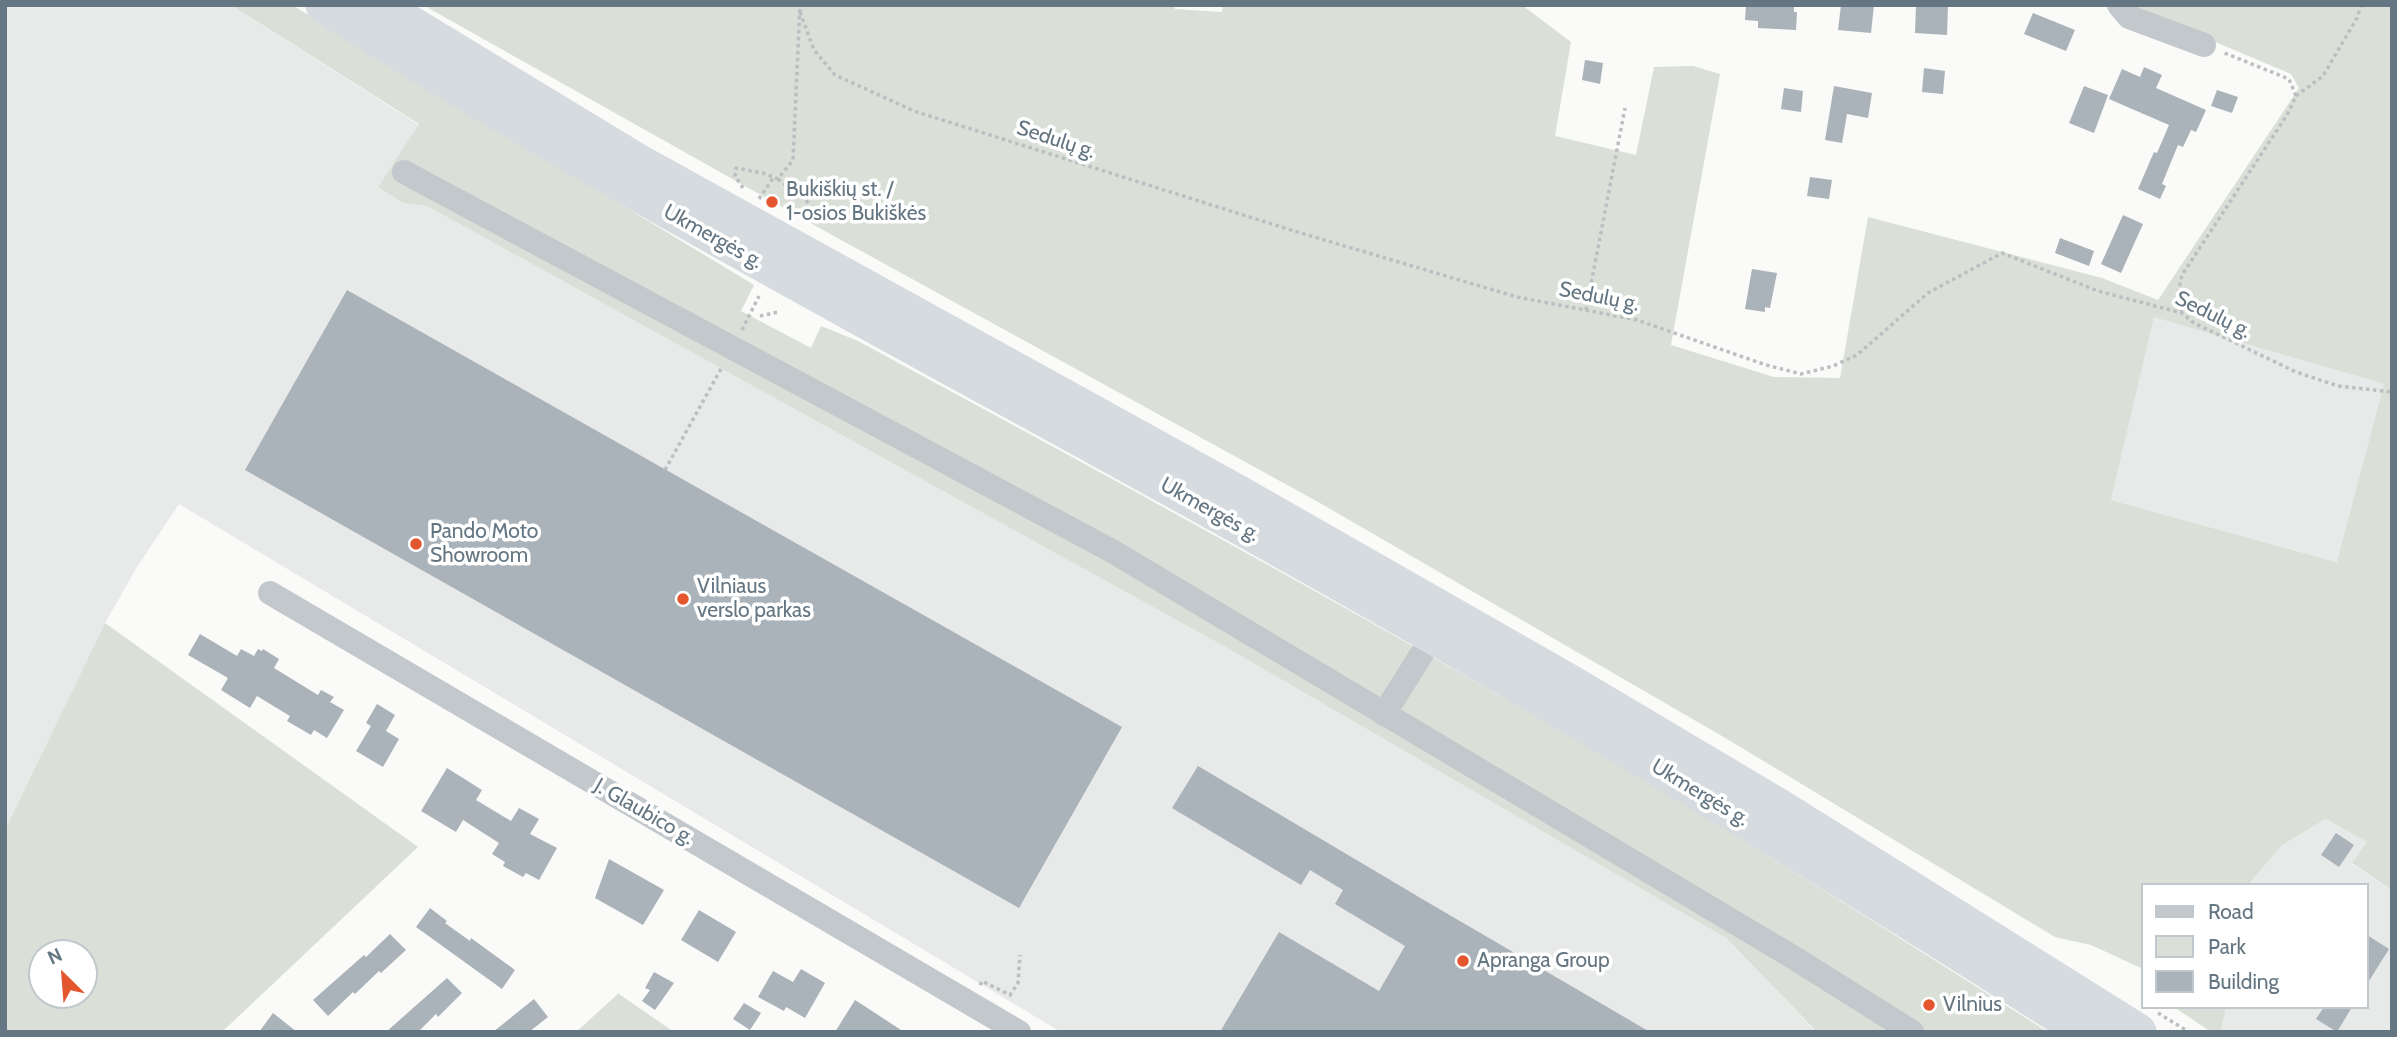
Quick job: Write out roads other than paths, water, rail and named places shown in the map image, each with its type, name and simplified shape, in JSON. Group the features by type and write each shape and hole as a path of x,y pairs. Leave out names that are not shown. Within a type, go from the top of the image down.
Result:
{"highway":[{"name":"Ukmergės g.","path":"324,5 491,109 681,219 1247,530 1563,710 2085,1032"},
{"name":"Ukmergės g.","path":"379,5 653,170 1274,513 1572,684 1782,809 2138,1032"}],"street":[{"path":"2119,5 2129,17 2204,45"},
{"path":"404,172 1112,551 1796,959 1912,1032"},
{"name":"J. Glaubico g.","path":"270,593 1019,1032"},
{"path":"1384,714 1433,636"}],"place":[{"name":"Bukiškių st. / 1-osios Bukiškės","path":"772,202"},
{"name":"Pando Moto Showroom","path":"416,544"},
{"name":"Vilniaus verslo parkas","path":"683,599"},
{"name":"Apranga Group","path":"1463,961"},
{"name":"Vilnius","path":"1929,1005"}]}
